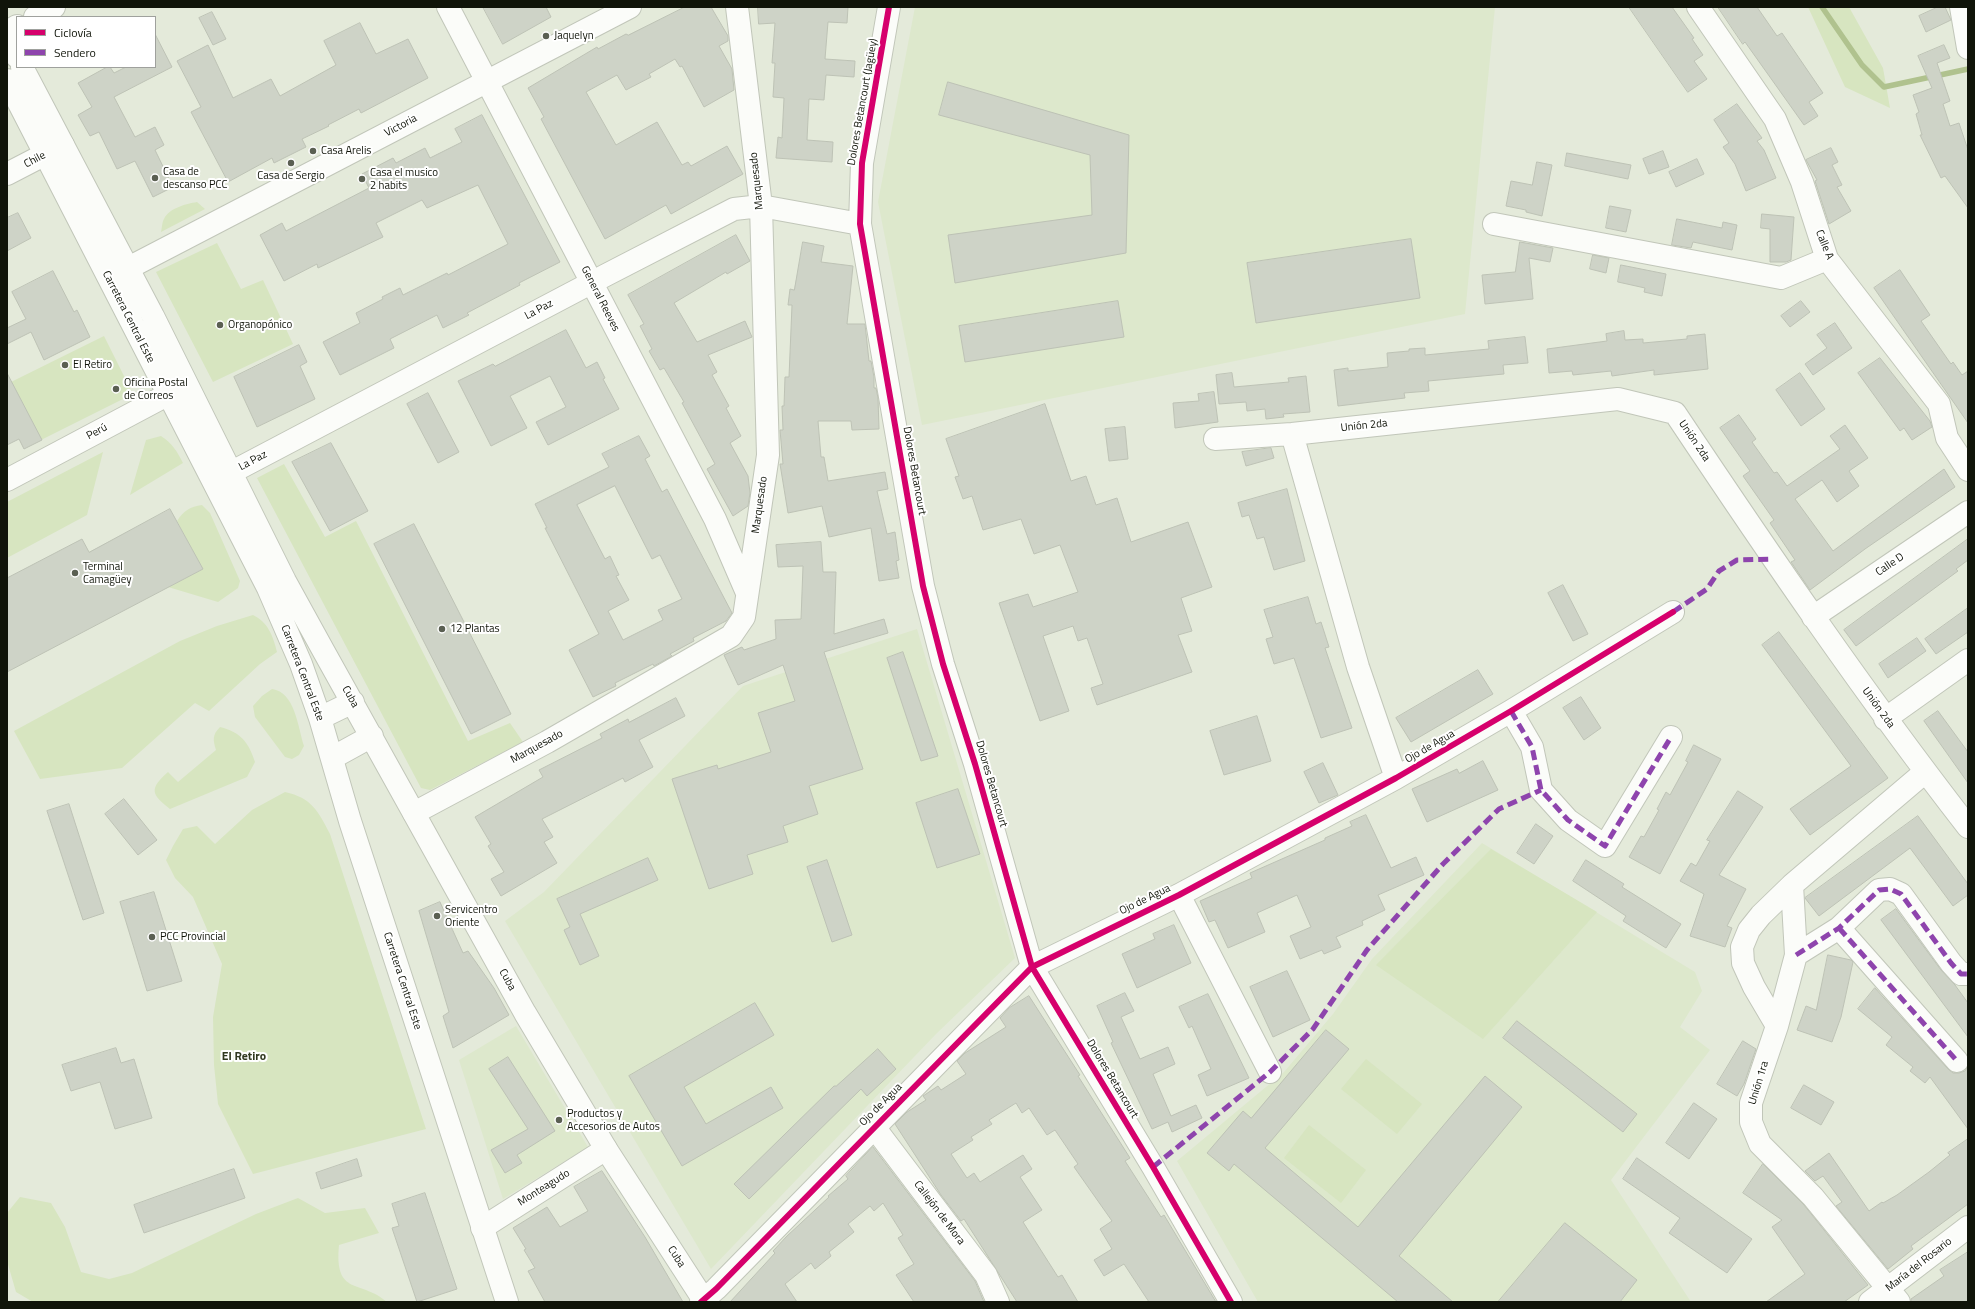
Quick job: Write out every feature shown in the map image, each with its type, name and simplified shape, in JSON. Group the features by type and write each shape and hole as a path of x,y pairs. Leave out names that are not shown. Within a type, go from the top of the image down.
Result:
{"street":[{"path":"37,16 54,7"},
{"name":"General Reeves","path":"448,7 715,520 747,594"},
{"name":"Victoria","path":"108,279 128,270 486,81 630,7"},
{"name":"Marquesado","path":"414,813 547,742 731,636 744,617 768,455 760,206 736,7"},
{"name":"Dolores Betancourt (Jagüey)","path":"860,224 862,163 890,7"},
{"name":"Calle A","path":"1698,7 1775,119 1802,182 1827,259 1939,404 1947,438 1968,470"},
{"path":"1961,7 1968,48"},
{"path":"7,32 16,27"},
{"path":"7,38 16,55"},
{"name":"Carretera Central Este","path":"22,68 53,150 108,279 232,472 285,581 323,650"},
{"name":"Carretera Central Este","path":"7,80 128,270 178,389 301,664 320,718 350,821 507,1302"},
{"name":"Chile","path":"7,174 53,150"},
{"name":"La Paz","path":"232,472 591,282 734,210 760,206 860,224"},
{"name":"Dolores Betancourt","path":"860,224 923,586 943,664 975,764 1032,967 1154,1167 1231,1302"},
{"path":"1494,224 1781,278 1827,259"},
{"name":"Perú","path":"7,480 178,389"},
{"name":"Unión 2da","path":"1215,439 1292,434 1618,399 1675,413 1813,617 1885,719 1968,827"},
{"path":"1292,434 1358,667 1396,778"},
{"name":"Calle D","path":"1813,617 1968,512"},
{"name":"Ojo de Agua","path":"703,1301 1032,967 1178,895 1396,778 1511,711 1673,612"},
{"name":"Cuba","path":"323,650 525,1013 606,1149 703,1301"},
{"path":"1885,719 1968,660"},
{"path":"320,718 353,702"},
{"path":"1511,711 1532,747 1541,790 1568,820 1605,846 1671,737"},
{"path":"332,758 372,736"},
{"path":"1777,1026 1751,981 1743,963 1742,947 1749,930 1761,915 1792,885 1925,772"},
{"name":"Unión 1ra","path":"1792,885 1796,955 1777,1026 1752,1103 1751,1122 1760,1144 1813,1197 1894,1295"},
{"path":"1796,955 1839,928 1879,890 1890,888 1901,894 1951,964 1961,974 1968,974"},
{"path":"1178,895 1270,1072"},
{"path":"1839,928 1957,1061"},
{"name":"Callejón de Mora","path":"874,1127 986,1274 998,1302"},
{"name":"Monteagudo","path":"482,1228 606,1149"},
{"name":"María del Rosario","path":"1870,1302 1894,1295 1968,1227"}],"shaded area":[{"path":"915,7 1495,7 1465,314 922,425 878,202"},
{"path":"1808,7 1849,7 1883,68 1890,108 1845,87"},
{"path":"197,202 205,209 161,232 163,220 166,215 183,205"},
{"path":"217,243 241,289 263,280 293,344 213,382 156,272"},
{"path":"104,336 133,394 41,440 11,382"},
{"path":"161,436 174,448 183,463 130,495 146,440"},
{"path":"103,452 87,515 7,558 7,502"},
{"path":"284,464 325,537 356,521 468,741 510,723 523,742 430,790 421,788 257,478"},
{"path":"202,505 210,513 240,581 238,588 218,602 168,587 202,569 177,521 182,514 188,510"},
{"path":"253,615 263,621 269,630 274,640 277,652 260,664 209,711 195,703 122,768 40,779 14,731 180,641 217,626"},
{"path":"917,629 1015,958 936,1034 711,1269 505,921 544,892 743,686"},
{"path":"272,689 286,696 291,703 297,720 304,746 299,755 292,759 285,757 255,717 253,706 262,696"},
{"path":"220,727 239,735 250,749 255,762 247,777 170,809 156,795 155,787 168,772 178,782 216,750 214,738"},
{"path":"285,792 302,798 308,802 318,812 330,834 426,1129 253,1174 218,1104 214,1065 213,1017 222,964 193,897 175,878 166,860 183,829 197,826 215,844 252,810"},
{"path":"1482,843 1695,972 1702,991 1680,1027 1710,1050 1611,1180 1691,1302 1258,1302 1177,1161 1284,1072 1333,1014 1372,959"},
{"path":"1491,849 1597,912 1483,1039 1376,965"},
{"path":"516,1026 588,1147 503,1199 459,1060"},
{"path":"1366,1059 1422,1104 1397,1134 1341,1089"},
{"path":"1309,1125 1366,1170 1341,1203 1284,1158"},
{"path":"20,1197 51,1203 65,1227 81,1272 109,1279 132,1273 256,1214 298,1198 325,1213 365,1208 379,1233 339,1245 341,1273 345,1280 351,1284 377,1295 387,1302 33,1302 16,1292 7,1261 7,1213"}],"building":[{"path":"483,7 546,7 551,17 503,44"},
{"path":"685,7 711,7 728,36 728,41 719,46 732,69 734,90 704,107 682,66 680,67 675,59 649,74 651,77 626,90 617,75 586,92 616,145 657,122 682,165 688,162 691,166 727,146 743,174 671,214 666,205 605,239 541,119 544,117 528,88 597,47 598,49 626,34 628,35"},
{"path":"758,7 848,7 847,23 828,22 825,59 855,61 854,77 826,75 824,100 809,99 807,140 833,142 832,162 776,158 778,137 782,138 784,98 773,97 775,63 772,63 775,23 759,24"},
{"path":"1629,7 1672,7 1694,38 1692,39 1703,55 1694,61 1707,79 1688,92"},
{"path":"1718,7 1757,7 1777,36 1782,33 1823,93 1809,102 1818,116 1804,125 1745,42 1743,44"},
{"path":"1938,7 1945,7 1951,20 1926,32 1919,16"},
{"path":"212,12 226,39 213,45 199,18"},
{"path":"360,23 376,54 408,39 428,78 361,113 359,109 302,139 306,147 274,163 272,158 228,182 191,112 201,107 177,61 208,45 233,98 271,79 280,96 336,65 324,41"},
{"path":"156,36 172,67 114,97 135,137 155,127 164,145 155,150 173,187 153,197 135,161 117,169 99,132 90,136 78,115 92,107 78,83 105,68 111,68 114,73 124,68 156,68"},
{"path":"1944,45 1950,58 1937,63 1950,101 1943,104 1950,126 1959,123 1968,150 1968,208 1945,176 1941,178 1920,135 1922,135 1916,114 1919,112 1913,95 1932,88 1918,56"},
{"path":"948,82 1129,135 1126,253 955,283 948,235 1092,215 1090,155 939,115"},
{"path":"1737,104 1762,138 1757,141 1764,150 1776,178 1746,191 1735,164 1723,147 1729,143 1714,120"},
{"path":"482,115 560,262 519,283 520,285 467,313 469,315 443,328 437,315 390,339 394,348 340,375 323,342 360,323 356,313 400,288 403,295 447,273 448,275 508,244 478,185 427,208 422,200 376,223 383,237 318,268 317,264 284,281 260,235 282,223 286,231 369,188 362,174 393,158 396,163 425,148 430,158 462,142 455,129"},
{"path":"1831,148 1838,162 1832,165 1842,185 1837,187 1851,211 1829,224 1815,181 1817,180 1806,160"},
{"path":"1663,151 1669,167 1649,174 1643,159"},
{"path":"1567,153 1631,165 1628,179 1565,166"},
{"path":"1697,159 1704,174 1676,187 1669,172"},
{"path":"1537,162 1552,165 1542,216 1526,212 1526,210 1506,206 1511,181 1532,185"},
{"path":"1610,206 1631,210 1626,232 1606,228"},
{"path":"18,213 31,238 7,251 7,218"},
{"path":"1762,214 1794,217 1791,260 1786,262 1770,262 1770,229 1761,228"},
{"path":"1677,219 1722,228 1723,222 1737,225 1732,250 1693,242 1691,248 1672,245"},
{"path":"736,235 750,261 727,274 726,272 674,303 697,342 745,321 752,337 708,355 717,372 712,375 729,406 726,408 741,436 730,443 748,476 750,493 748,506 733,516 707,469 715,464 682,403 684,402 664,368 660,370 649,351 652,349 640,326 644,324 628,295"},
{"path":"1411,239 1420,298 1256,323 1247,263"},
{"path":"803,242 824,246 821,262 853,266 847,324 865,324 869,361 871,361 874,377 874,388 876,388 878,398 879,429 852,430 851,421 818,421 821,457 824,457 828,481 885,472 888,489 877,491 887,534 895,532 899,560 896,561 899,578 879,581 871,528 829,537 822,506 788,513 780,464 783,464 780,430 783,430 782,406 784,406 785,377 789,377 792,305 788,305 790,289 794,290"},
{"path":"1520,242 1553,248 1550,262 1529,258 1533,299 1485,304 1482,275 1515,272"},
{"path":"1593,255 1609,258 1606,273 1590,269"},
{"path":"1621,265 1666,274 1662,296 1644,292 1645,288 1618,282"},
{"path":"1900,270 1930,315 1921,321 1951,364 1953,362 1962,375 1968,371 1968,423 1874,288"},
{"path":"53,271 74,312 77,310 90,337 44,360 31,332 7,344 7,328 26,319 12,292"},
{"path":"1118,301 1124,337 965,362 959,326"},
{"path":"1801,301 1810,312 1790,327 1781,316"},
{"path":"1835,323 1852,348 1813,375 1805,364 1827,348 1817,335"},
{"path":"566,330 586,368 597,362 605,378 603,379 619,409 548,445 536,422 566,407 550,376 510,396 527,428 491,446 458,381 493,364 495,366"},
{"path":"1624,331 1625,340 1643,339 1643,343 1687,339 1687,336 1705,334 1708,369 1654,375 1654,370 1612,376 1611,371 1573,375 1572,371 1549,373 1547,349 1607,341 1606,334"},
{"path":"1525,337 1528,363 1503,365 1504,374 1428,381 1429,391 1404,393 1405,398 1338,406 1334,370 1348,368 1348,371 1388,367 1387,353 1409,351 1409,349 1425,348 1425,355 1489,349 1488,341"},
{"path":"299,345 307,362 300,366 315,399 257,427 234,377"},
{"path":"1880,358 1930,421 1932,427 1912,440 1904,428 1900,431 1858,373"},
{"path":"7,373 42,440 24,449 19,439 7,445"},
{"path":"1232,373 1234,387 1289,382 1288,378 1306,376 1310,412 1283,414 1284,417 1266,419 1265,409 1247,411 1246,402 1219,404 1216,375"},
{"path":"1800,373 1825,409 1801,426 1776,390"},
{"path":"1214,392 1218,422 1175,428 1173,403 1199,401 1198,394"},
{"path":"428,393 459,452 438,463 407,404"},
{"path":"1045,404 1071,481 1086,476 1096,505 1117,498 1131,542 1188,522 1212,587 1181,598 1192,631 1178,635 1192,672 1097,705 1091,688 1103,684 1087,638 1078,641 1073,626 1043,636 1069,711 1040,721 999,603 1028,594 1033,607 1078,592 1060,545 1034,554 1021,519 983,530 972,496 963,499 955,477 959,476 946,439"},
{"path":"1739,415 1756,439 1752,442 1774,473 1777,472 1787,486 1840,449 1830,436 1845,425 1868,458 1849,471 1859,486 1837,502 1822,480 1795,499 1833,551 1944,469 1955,487 1865,549 1810,590 1791,562 1795,560 1770,523 1774,520 1743,476 1750,471 1720,428"},
{"path":"1125,427 1128,459 1109,461 1105,429"},
{"path":"639,436 650,456 645,459 662,492 667,489 732,613 726,621 693,638 694,641 670,654 672,656 654,666 653,664 615,683 616,686 593,697 569,650 599,634 545,528 547,528 535,504 609,467 602,454","holes":["615,486 652,559 660,555 682,599 658,610 663,620 623,640 608,611 629,600 616,576 619,575 610,556 605,559 577,505"]},
{"path":"331,443 368,511 330,531 292,462"},
{"path":"1271,448 1274,458 1246,466 1242,452"},
{"path":"1287,489 1305,561 1274,570 1264,537 1257,539 1249,515 1242,517 1238,503"},
{"path":"170,509 203,569 7,672 7,578 82,539 89,552"},
{"name":"12 Plantas","path":"414,524 511,714 471,734 374,544"},
{"path":"1968,539 1968,560 1956,569 1958,571 1856,646 1844,630"},
{"path":"821,542 823,572 836,572 834,634 884,619 888,633 824,652 863,769 809,786 818,814 783,826 788,842 747,855 753,874 709,889 672,779 717,765 718,769 771,752 758,713 795,701 783,665 738,685 724,655 742,647 744,650 776,639 775,620 801,619 803,566 778,567 776,545"},
{"path":"1563,585 1588,634 1573,641 1548,593"},
{"path":"1308,597 1316,624 1321,622 1329,647 1325,648 1352,728 1321,738 1294,658 1274,664 1266,639 1273,637 1264,610"},
{"path":"1968,608 1968,632 1936,654 1925,639"},
{"path":"1779,632 1888,778 1810,835 1790,809 1851,766 1762,645"},
{"path":"1917,638 1926,651 1888,678 1879,664"},
{"path":"903,652 938,756 921,761 887,658"},
{"path":"1478,670 1493,694 1411,742 1396,718"},
{"path":"1581,697 1601,728 1584,740 1563,708"},
{"path":"676,698 685,716 639,740 653,767 625,782 623,778 542,819 553,837 544,842 557,863 501,896 491,879 504,872 488,846 491,844 475,817 543,777 539,770 602,738 600,734 628,719 629,722"},
{"path":"1938,711 1968,752 1968,783 1924,721"},
{"path":"1257,716 1271,761 1224,775 1210,731"},
{"path":"1694,745 1721,759 1660,874 1629,857 1641,836 1644,837 1659,810 1657,809 1666,792 1670,795 1688,762 1686,761"},
{"path":"1483,761 1498,790 1427,822 1412,789 1457,769 1459,773"},
{"path":"1323,763 1338,795 1319,803 1304,772"},
{"path":"958,789 980,854 937,868 916,803"},
{"path":"1738,791 1763,807 1719,875 1746,889 1727,926 1732,928 1725,947 1690,936 1704,894 1680,881 1691,863 1696,866 1710,841 1707,840"},
{"path":"124,799 157,840 138,855 105,814"},
{"path":"69,804 104,913 83,920 47,811"},
{"path":"1366,815 1391,868 1416,857 1424,875 1378,895 1385,910 1362,921 1363,925 1336,937 1341,947 1324,954 1322,950 1300,959 1290,936 1311,927 1297,895 1257,913 1265,932 1228,948 1215,920 1209,922 1200,901 1252,878 1250,873 1325,840 1325,838 1352,826 1350,822"},
{"path":"1918,816 1968,884 1968,895 1953,906 1910,848 1819,916 1805,898"},
{"path":"1536,824 1553,836 1534,864 1517,853"},
{"path":"648,858 658,880 580,914 599,956 580,965 564,930 570,927 557,899"},
{"path":"827,860 852,935 832,942 807,867"},
{"path":"1586,860 1624,884 1622,887 1681,924 1666,948 1623,921 1626,916 1573,881"},
{"path":"154,892 182,981 147,991 120,902"},
{"path":"440,902 463,953 468,951 494,988 509,1015 453,1048 443,1016 449,1012 419,911"},
{"path":"1896,909 1941,970 1955,985 1968,1003 1968,1037 1881,920"},
{"path":"1174,925 1191,963 1137,988 1122,954 1155,939 1153,934"},
{"path":"1828,955 1851,960 1853,962 1841,1017 1832,1042 1797,1030 1806,1006 1816,1010"},
{"path":"1287,971 1310,1020 1273,1037 1250,987"},
{"path":"1875,988 1948,1069 1953,1073 1959,1073 1965,1071 1968,1066 1968,1129 1930,1077 1925,1083 1910,1071 1913,1067 1886,1045 1892,1037 1858,1009"},
{"path":"1125,993 1134,1011 1121,1017 1140,1059 1168,1047 1175,1064 1153,1074 1171,1116 1196,1105 1202,1118 1172,1132 1168,1122 1152,1129 1111,1043 1113,1042 1097,1006"},
{"path":"1208,994 1249,1078 1207,1096 1198,1075 1211,1069 1192,1026 1189,1028 1179,1007"},
{"path":"1029,996 1080,1075 1078,1076 1130,1158 1125,1161 1161,1217 1164,1215 1216,1302 1149,1302 1124,1264 1104,1276 1094,1260 1112,1249 1100,1229 1112,1221 1074,1167 1078,1164 1055,1130 1047,1135 1029,1108 1022,1113 1016,1103 989,1120 992,1124 971,1137 973,1140 951,1154 967,1178 974,1173 980,1182 1023,1155 1032,1169 1020,1177 1042,1210 1023,1222 1058,1277 1062,1275 1078,1302 1017,1302 964,1219 961,1221 941,1195 895,1124 907,1112 926,1100 923,1096 938,1086 941,1090 966,1074 957,1061 965,1053 1006,1027 1000,1018 1009,1008"},
{"path":"755,1003 774,1035 684,1087 706,1124 771,1087 783,1108 682,1166 629,1076"},
{"path":"1517,1021 1637,1114 1623,1132 1503,1038"},
{"path":"1326,1030 1349,1049 1265,1148 1358,1227 1485,1076 1522,1107 1399,1256 1453,1302 1398,1302 1234,1164 1229,1171 1207,1153 1243,1111 1251,1118"},
{"path":"1743,1041 1756,1049 1744,1084 1737,1096 1717,1084"},
{"path":"116,1048 121,1063 134,1059 152,1118 115,1129 100,1082 71,1091 62,1065"},
{"path":"878,1049 896,1069 867,1096 861,1089 749,1199 734,1184 834,1086 836,1086"},
{"path":"508,1057 555,1131 517,1155 522,1163 505,1173 491,1150 528,1129 489,1069"},
{"path":"1804,1085 1834,1102 1821,1125 1791,1108"},
{"path":"1694,1103 1717,1119 1689,1159 1666,1143"},
{"path":"1968,1139 1968,1204 1911,1246 1913,1249 1888,1269 1836,1206 1842,1202 1823,1176 1815,1181 1805,1171 1829,1153 1869,1211 1882,1202 1883,1203 1897,1195 1929,1172 1950,1155 1948,1153"},
{"path":"873,1147 975,1281 984,1302 914,1302 896,1275 914,1264 898,1238 903,1235 883,1203 874,1211 870,1206 848,1224 854,1232 829,1252 831,1256 815,1269 811,1263 785,1284 797,1302 730,1302 775,1253 773,1251 787,1236 829,1197 828,1196 848,1179 846,1176"},
{"path":"1637,1158 1752,1239 1727,1273 1669,1233 1680,1218 1623,1179"},
{"path":"357,1159 362,1176 321,1189 316,1173"},
{"path":"1763,1164 1804,1205 1868,1285 1844,1302 1766,1302 1805,1274 1772,1227 1782,1220 1743,1193"},
{"path":"234,1169 245,1198 144,1233 134,1205"},
{"path":"602,1171 645,1237 683,1302 545,1302 528,1271 535,1268 524,1250 526,1249 513,1228 547,1207 560,1227 588,1211 574,1187"},
{"path":"425,1193 457,1289 417,1302 392,1228 399,1226 392,1204"},
{"path":"1565,1223 1637,1280 1620,1302 1498,1302"},
{"path":"1968,1252 1968,1302 1911,1302 1911,1299 1944,1276 1940,1270"}],"waterway":[{"path":"1822,7 1862,65 1884,87 1968,69"}],"marked path":[{"path":"1673,612 1707,589 1719,571 1737,560 1773,559"},
{"path":"1511,711 1532,747 1541,790 1568,820 1605,846 1671,737"},
{"path":"1153,1167 1270,1072 1313,1029 1367,950 1443,864 1499,809 1541,790"},
{"path":"1796,955 1839,928 1879,890 1890,889 1901,894 1951,963 1961,974 1968,974"},
{"path":"1839,928 1957,1061"}],"cycle path":[{"path":"889,7 862,163 860,224 923,586 943,664 975,764 1032,967 1153,1167 1231,1302"},
{"path":"701,1302 716,1289 1032,967 1179,895 1396,778 1511,711 1673,612"}],"place":[{"name":"Jaquelyn","path":"546,36"},
{"name":"Casa Arelis","path":"313,151"},
{"name":"Casa de Sergio","path":"291,163"},
{"name":"Casa de descanso PCC","path":"155,178"},
{"name":"Casa el musico 2 habits","path":"362,179"},
{"name":"Organopónico","path":"220,325"},
{"name":"El Retiro","path":"65,365"},
{"name":"Oficina Postal de Correos","path":"116,389"},
{"name":"Terminal Camagüey","path":"75,573"},
{"name":"12 Plantas","path":"442,629"},
{"name":"Servicentro Oriente","path":"437,916"},
{"name":"PCC Provincial","path":"152,937"},
{"name":"Productos y Accesorios de Autos","path":"559,1120"}],"district":[{"name":"El Retiro","path":"244,1057"}]}
